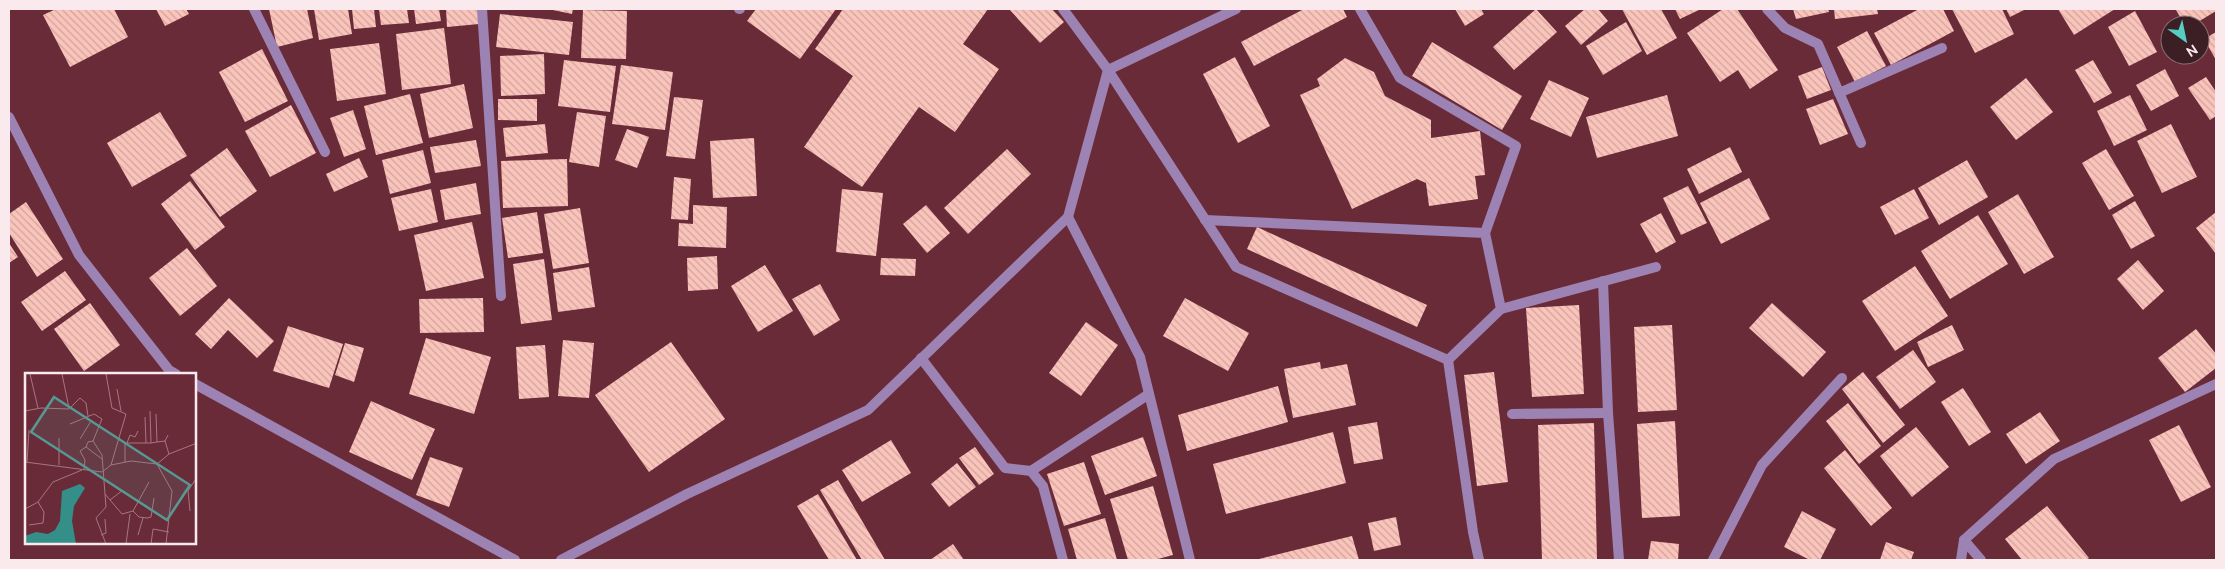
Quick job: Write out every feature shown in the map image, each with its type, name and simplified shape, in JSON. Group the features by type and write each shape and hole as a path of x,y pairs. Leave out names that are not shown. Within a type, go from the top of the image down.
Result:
{"street":[{"path":"254,9 325,152"},
{"path":"482,9 501,296"},
{"path":"1063,9 1108,70 1236,267 1448,360"},
{"path":"561,560 687,494 868,410 1068,217 1108,70 1236,9"},
{"path":"1360,9 1400,78 1516,146 1485,233 1501,309"},
{"path":"1767,9 1784,28 1818,44 1861,142"},
{"path":"1839,94 1942,48"},
{"path":"9,117 79,255 170,370 174,373"},
{"path":"1068,217 1140,357 1190,560"},
{"path":"1205,220 1485,233"},
{"path":"1448,360 1501,309 1656,267"},
{"path":"1603,281 1608,414 1620,560"},
{"path":"921,358 1005,468 1031,470 1149,394"},
{"path":"1448,360 1473,532 1479,560"},
{"path":"1712,560 1762,465 1842,378"},
{"path":"1961,560 1964,540 2054,459 2216,384"},
{"path":"196,385 515,560"},
{"path":"1512,414 1608,414"},
{"path":"1031,470 1043,486 1064,560"},
{"path":"1964,540 1981,560"}],"building":[{"path":"56,9 114,9 128,37 70,67 43,15"},
{"path":"156,9 186,9 189,14 165,26"},
{"path":"269,9 307,9 313,38 277,47"},
{"path":"314,9 348,9 352,34 319,40"},
{"path":"352,9 374,9 376,27 354,29"},
{"path":"379,9 407,9 409,23 381,25"},
{"path":"414,9 439,9 441,21 416,24"},
{"path":"446,9 478,9 479,24 447,27"},
{"path":"548,9 573,9 572,14"},
{"path":"756,9 836,9 800,59 747,21"},
{"path":"843,9 988,9 963,44 999,69 955,132 919,107 862,187 804,147 853,76 815,49"},
{"path":"1009,9 1052,9 1064,22 1040,43"},
{"path":"1304,9 1343,9 1347,17 1254,66 1241,42"},
{"path":"1455,9 1481,9 1484,14 1465,26"},
{"path":"1536,9 1557,32 1514,70 1493,47"},
{"path":"1585,9 1598,9 1608,21 1581,45 1565,26"},
{"path":"1622,9 1661,9 1677,38 1647,55"},
{"path":"1675,9 1701,9 1680,19"},
{"path":"1723,9 1737,9 1778,70 1750,89 1738,70 1720,82 1687,33"},
{"path":"1793,9 1828,9 1829,12 1796,19"},
{"path":"1834,9 1877,9 1878,14 1835,19"},
{"path":"1919,9 1943,9 1954,31 1891,65 1874,33"},
{"path":"1952,9 2002,9 2014,34 1975,53"},
{"path":"2006,9 2026,9 2010,17"},
{"path":"2058,9 2115,9 2074,35"},
{"path":"2216,9 2216,11 2209,15 2179,15 2176,10"},
{"path":"583,10 627,11 626,59 581,58"},
{"path":"2135,11 2157,52 2129,66 2108,27"},
{"path":"500,14 573,22 569,55 496,47"},
{"path":"1626,22 1642,51 1603,75 1586,46"},
{"path":"444,28 451,84 402,90 396,34"},
{"path":"1867,31 1886,66 1855,82 1837,47"},
{"path":"2216,32 2216,60 2210,50 2210,36"},
{"path":"1432,42 1522,96 1502,130 1412,76"},
{"path":"379,43 386,94 337,101 330,49"},
{"path":"262,49 288,101 245,122 219,72"},
{"path":"544,54 545,94 501,96 500,56"},
{"path":"1235,57 1270,126 1238,143 1203,74"},
{"path":"1345,58 1374,72 1385,96 1431,120 1431,138 1480,131 1485,175 1475,176 1478,199 1429,206 1426,183 1417,179 1352,209 1300,95 1320,86 1317,79"},
{"path":"564,60 616,66 610,112 558,106"},
{"path":"2093,60 2112,93 2094,103 2075,70"},
{"path":"621,65 673,72 665,130 612,124"},
{"path":"1822,67 1831,90 1807,99 1798,76"},
{"path":"2165,69 2179,96 2151,111 2136,85"},
{"path":"2206,77 2216,92 2216,116 2210,120 2188,88"},
{"path":"2026,78 2053,112 2016,140 1990,107"},
{"path":"1549,80 1589,98 1571,137 1530,119"},
{"path":"464,84 473,128 429,138 420,94"},
{"path":"410,94 423,143 376,155 364,106"},
{"path":"1667,95 1678,136 1597,158 1586,117"},
{"path":"2130,95 2147,130 2114,146 2097,111"},
{"path":"674,97 703,100 695,159 666,156"},
{"path":"498,99 537,99 537,121 498,120"},
{"path":"1833,99 1848,134 1820,145 1806,109"},
{"path":"291,105 316,153 270,177 245,131"},
{"path":"353,110 366,149 344,157 330,118"},
{"path":"160,112 187,156 132,187 107,143"},
{"path":"577,112 606,116 599,167 569,162"},
{"path":"545,124 548,153 506,157 503,128"},
{"path":"2171,124 2197,177 2162,193 2137,141"},
{"path":"627,129 649,137 637,168 615,160"},
{"path":"754,138 757,196 713,198 710,141"},
{"path":"476,140 481,166 435,173 430,147"},
{"path":"1730,147 1742,172 1699,194 1687,169"},
{"path":"227,148 257,191 220,217 190,175"},
{"path":"1007,149 1031,174 968,234 944,208"},
{"path":"2106,149 2134,196 2109,210 2082,163"},
{"path":"423,150 431,183 390,194 382,160"},
{"path":"359,158 368,177 334,192 326,174"},
{"path":"567,159 568,206 503,208 501,161"},
{"path":"1967,160 1988,197 1939,225 1918,188"},
{"path":"674,177 691,179 688,220 671,219"},
{"path":"1749,178 1770,219 1721,244 1700,203"},
{"path":"190,181 225,227 195,250 161,204"},
{"path":"476,183 481,214 445,220 440,190"},
{"path":"1688,186 1707,223 1681,235 1663,198"},
{"path":"431,189 438,222 399,231 391,198"},
{"path":"842,189 883,193 876,256 836,252"},
{"path":"1914,189 1929,218 1895,235 1880,207"},
{"path":"2018,194 2054,257 2024,274 1988,212"},
{"path":"2135,201 2155,236 2131,249 2112,215"},
{"path":"26,202 63,259 37,277 9,233 9,214"},
{"path":"693,205 727,207 726,248 678,246 679,223 693,224"},
{"path":"926,205 950,233 927,253 903,224"},
{"path":"580,208 589,263 553,269 544,214"},
{"path":"537,212 543,253 508,258 502,218"},
{"path":"2216,212 2216,254 2196,228"},
{"path":"1661,213 1676,242 1656,253 1640,224"},
{"path":"1978,215 2008,264 1950,299 1921,251"},
{"path":"472,222 484,278 426,291 414,235"},
{"path":"1257,227 1427,305 1417,327 1247,249"},
{"path":"9,243 18,257 9,263"},
{"path":"187,248 217,286 180,316 149,278"},
{"path":"717,256 718,289 688,291 687,258"},
{"path":"881,258 916,259 915,276 880,275"},
{"path":"544,259 552,320 521,324 513,264"},
{"path":"2138,260 2164,291 2143,310 2117,279"},
{"path":"765,265 793,311 758,332 731,286"},
{"path":"1915,266 1948,316 1895,351 1862,301"},
{"path":"589,267 595,307 558,312 553,273"},
{"path":"65,271 86,300 42,331 21,302"},
{"path":"820,284 840,320 814,336 792,299"},
{"path":"229,298 274,341 257,358 228,330 211,349 195,334"},
{"path":"483,298 484,332 420,333 419,299"},
{"path":"1185,298 1249,333 1228,371 1163,336"},
{"path":"90,303 120,345 84,371 54,329"},
{"path":"1772,303 1826,352 1803,377 1749,328"},
{"path":"1579,305 1584,394 1532,397 1526,308"},
{"path":"1086,322 1118,345 1081,396 1049,373"},
{"path":"1672,325 1677,410 1638,412 1634,327"},
{"path":"1952,325 1964,350 1928,367 1917,342"},
{"path":"288,326 343,344 329,388 273,371"},
{"path":"2196,329 2216,354 2216,368 2185,392 2158,358"},
{"path":"426,338 491,357 474,414 409,394"},
{"path":"563,340 594,343 589,398 558,396"},
{"path":"671,342 725,419 649,472 595,395"},
{"path":"345,343 364,348 354,382 335,375"},
{"path":"545,345 549,397 519,399 516,347"},
{"path":"1913,350 1936,382 1900,409 1876,377"},
{"path":"1320,362 1321,369 1347,364 1356,405 1293,418 1284,369"},
{"path":"1494,372 1508,482 1477,486 1464,375"},
{"path":"1863,372 1905,425 1883,443 1842,389"},
{"path":"1278,386 1288,422 1187,451 1178,415"},
{"path":"1963,388 1991,432 1969,446 1941,402"},
{"path":"371,401 435,429 412,480 349,452"},
{"path":"1848,403 1881,446 1859,464 1826,421"},
{"path":"2040,412 2060,441 2026,464 2006,434"},
{"path":"1675,421 1680,516 1642,518 1637,424"},
{"path":"1377,422 1383,459 1354,464 1348,427"},
{"path":"1594,423 1597,560 1542,560 1538,425"},
{"path":"2179,425 2211,487 2181,502 2149,440"},
{"path":"1916,427 1949,467 1912,497 1880,456"},
{"path":"1333,432 1346,483 1226,514 1213,464"},
{"path":"1143,437 1157,476 1105,495 1091,456"},
{"path":"891,440 911,473 862,502 842,470"},
{"path":"975,447 994,474 979,485 959,458"},
{"path":"1845,450 1892,508 1871,526 1824,468"},
{"path":"430,457 463,468 449,507 416,495"},
{"path":"1084,462 1101,514 1064,526 1047,474"},
{"path":"957,463 976,487 949,507 931,484"},
{"path":"838,480 885,560 862,560 820,490"},
{"path":"1153,486 1173,555 1154,560 1128,560 1110,499"},
{"path":"818,494 857,560 829,560 797,506"},
{"path":"2047,506 2089,558 2086,560 2022,560 2005,539"},
{"path":"1802,511 1836,529 1820,560 1810,560 1784,547"},
{"path":"1396,517 1401,545 1374,551 1368,523"},
{"path":"1105,518 1117,560 1077,560 1068,529"},
{"path":"1352,536 1359,560 1255,560"},
{"path":"1651,541 1679,544 1678,560 1648,560"},
{"path":"1886,542 1914,552 1911,560 1880,560"},
{"path":"953,544 964,560 930,560"}]}
